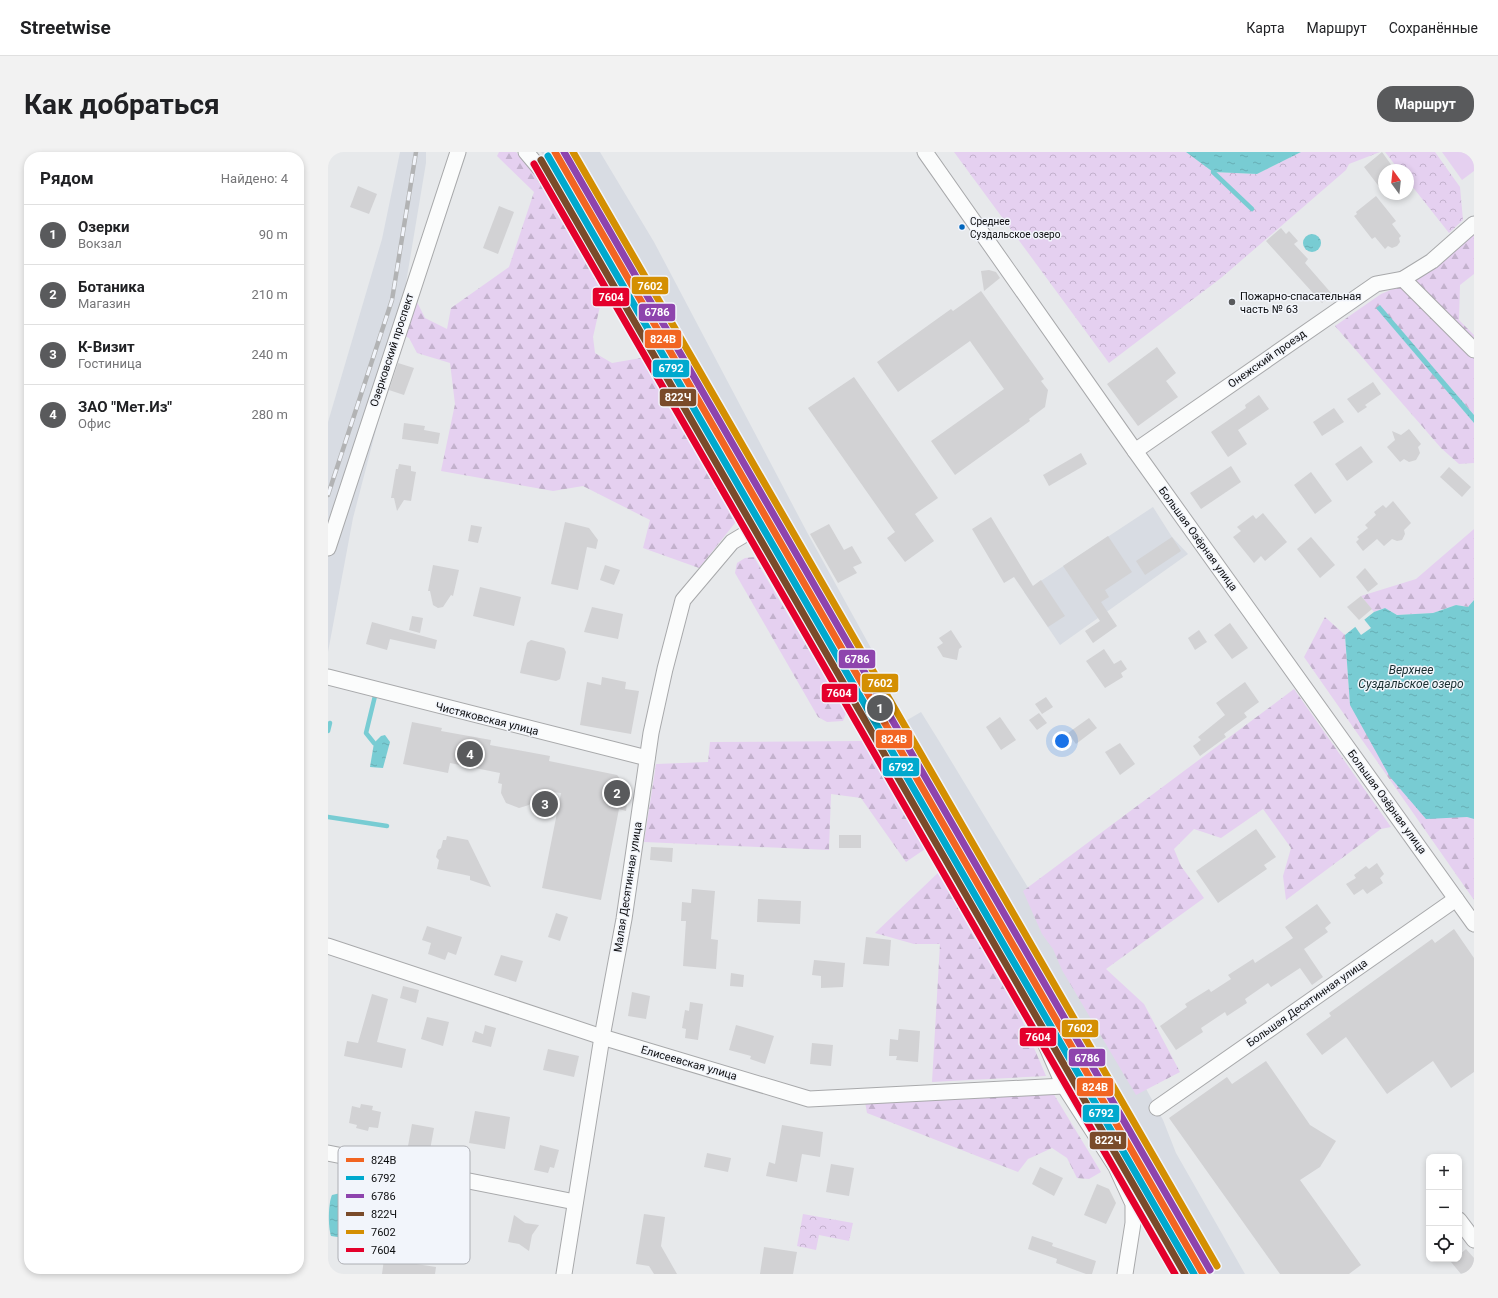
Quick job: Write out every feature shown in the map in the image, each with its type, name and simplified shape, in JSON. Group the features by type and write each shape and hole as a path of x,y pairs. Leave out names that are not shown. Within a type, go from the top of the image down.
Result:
{"street":[{"name":"Озерковский проспект","path":"328,548 458,152"},
{"path":"526,152 542,171 594,256 740,510 1024,995 1064,1086 1116,1167 1133,1204 1132,1223 1124,1274"},
{"name":"Большая Озёрная улица","path":"925,152 1135,451 1474,924"},
{"name":"Онежский проезд","path":"1135,451 1376,284 1403,279 1432,262 1474,224"},
{"path":"1403,279 1474,350"},
{"path":"732,542 741,521 740,510"},
{"name":"Малая Десятинная улица","path":"564,1274 602,1038 624,919 647,758 665,669 683,600 732,542 752,530"},
{"name":"Чистяковская улица","path":"328,677 647,758"},
{"name":"Большая Десятинная улица","path":"1157,1108 1456,899"},
{"name":"Елисеевская улица","path":"328,946 602,1038 809,1099 1064,1086"},
{"path":"328,1153 338,1155"},
{"path":"470,1181 575,1202"},
{"path":"1462,1224 1474,1240"}],"shaded area":[{"path":"400,152 426,152 426,163 406,283 411,296 353,518 328,652 328,422 382,239"},
{"path":"541,152 600,152 654,242 808,534 872,650 862,656 902,723 921,712 939,741 1112,1026 1163,1120 1176,1153 1245,1274 1177,1274 1136,1205 878,741 549,163"},
{"path":"1153,507 1172,537 1188,554 1060,645 1024,592"}],"green space":[{"path":"499,152 516,152 530,166 603,293 593,337 595,353 612,363 647,357 735,509 735,523 699,568 643,548 650,520 583,486 553,491 441,471 455,404 450,363 417,353 409,338 402,335 414,296 425,318 447,329 451,308 509,267 534,192 497,156"},
{"path":"954,152 1186,152 1213,172 1257,174 1301,152 1380,152 1349,164 1346,170 1221,278 1109,363"},
{"path":"1385,152 1435,152 1460,187 1463,220 1449,233 1414,189 1414,164 1394,164"},
{"path":"1442,152 1474,152 1474,171 1462,180"},
{"path":"1474,232 1474,274 1460,285 1459,320 1474,335 1474,415 1380,306 1377,308 1474,423 1474,463 1459,464 1441,448 1335,326 1381,294 1400,286"},
{"path":"1474,529 1474,600 1468,607 1456,605 1433,613 1397,615 1385,608 1374,612 1361,596 1416,579"},
{"path":"754,557 846,713 843,721 827,722 818,717 735,573 737,563 745,558"},
{"path":"1325,617 1345,635 1350,705 1467,817 1474,819 1474,900 1304,657"},
{"path":"1294,689 1391,827 1381,829 1286,900 1283,876 1291,848 1263,809 1221,838 1194,829 1174,849 1181,866 1204,898 1106,969 1144,1004 1180,1072 1136,1095 1062,970 1053,949 1042,934 1023,891"},
{"path":"862,741 928,847 906,862 861,798 831,794 829,850 644,842 656,764 708,762 710,742"},
{"path":"941,870 1011,994 1046,1076 932,1082 940,944 914,944 875,933"},
{"path":"1053,1093 1101,1172 1089,1179 1077,1178 1067,1158 1052,1148 1028,1159 1018,1172 867,1113 865,1102"},
{"path":"803,1214 853,1223 849,1241 819,1235 816,1250 797,1246"}],"water":[{"path":"1186,152 1301,152 1257,174 1213,172"},
{"path":"1312,234 1318,237 1321,243 1318,249 1312,252 1306,249 1303,243 1306,237"},
{"path":"1380,305 1474,415 1474,423 1376,308"},
{"name":"Верхнее Суздальское озеро","path":"1474,600 1474,819 1467,817 1426,819 1390,777 1350,705 1345,635 1374,612 1385,608 1397,615 1433,613 1456,605 1468,607"},
{"path":"385,735 390,742 383,768 370,767 374,743 381,736"},
{"path":"338,1194 338,1237 331,1236 329,1227 332,1195"}],"pier":[{"path":"1363,618 1371,628 1361,635 1354,625"}],"building":[{"path":"1382,152 1391,164 1378,164 1378,185 1364,167"},
{"path":"358,186 377,194 369,214 350,207"},
{"path":"1376,196 1396,221 1392,224 1401,236 1399,238 1400,242 1397,246 1392,248 1388,246 1385,249 1375,237 1372,239 1354,216 1357,214 1356,212"},
{"path":"499,206 514,212 498,254 483,248"},
{"path":"1281,228 1286,234 1289,231 1298,241 1294,244 1308,259 1305,263 1332,294 1322,303 1266,241"},
{"path":"989,270 996,272 1000,278 984,291 981,271"},
{"path":"981,291 1044,379 1041,381 1048,390 1045,407 1029,419 1030,421 955,475 931,441 1004,389 970,341 898,392 877,362 951,309 953,311"},
{"path":"1157,347 1176,373 1166,381 1178,397 1138,426 1107,384"},
{"path":"398,363 414,368 404,395 389,390"},
{"path":"854,377 938,498 915,514 934,541 905,562 887,538 895,532 808,408"},
{"path":"1373,382 1381,394 1365,405 1367,407 1358,413 1347,399"},
{"path":"1259,395 1269,409 1238,430 1247,444 1228,457 1211,432 1246,408 1245,405"},
{"path":"1334,408 1344,422 1322,436 1313,422"},
{"path":"404,423 425,426 424,430 440,433 438,444 402,439"},
{"path":"1409,429 1421,444 1418,447 1420,453 1416,460 1409,462 1404,459 1400,462 1387,447 1395,440 1392,431 1401,435"},
{"path":"1361,446 1373,462 1347,481 1335,464"},
{"path":"1081,453 1087,464 1049,486 1043,475"},
{"path":"399,464 411,466 411,471 416,472 411,501 404,500 397,511 394,498 391,498 396,469 398,469"},
{"path":"1231,466 1241,482 1201,509 1190,493"},
{"path":"1449,467 1471,487 1462,497 1440,477"},
{"path":"1311,472 1332,501 1315,514 1294,485"},
{"path":"1393,501 1411,523 1404,530 1405,534 1402,540 1397,541 1392,539 1384,546 1377,539 1363,551 1356,542 1359,539 1357,537 1368,528 1365,525 1376,515 1374,512 1383,505 1386,508"},
{"path":"1263,513 1287,542 1265,561 1261,556 1254,563 1233,537 1241,531 1237,527 1253,515 1256,519"},
{"path":"991,517 1033,586 1041,580 1065,616 1048,627 1014,577 1004,583 972,529"},
{"path":"565,522 589,528 598,540 596,549 587,547 578,590 551,584"},
{"path":"829,524 844,550 852,546 862,563 853,567 857,573 838,583 810,534"},
{"path":"471,525 482,527 478,543 468,541"},
{"path":"1108,536 1132,572 1105,590 1109,597 1101,602 1117,626 1093,643 1085,631 1100,621 1063,566"},
{"path":"1172,537 1181,551 1145,575 1136,561"},
{"path":"1311,537 1335,565 1320,578 1297,549"},
{"path":"433,565 459,570 453,596 451,595 443,607 438,608 433,605 430,591 428,591"},
{"path":"605,565 620,570 614,585 600,580"},
{"path":"1365,568 1378,584 1368,592 1356,577"},
{"path":"480,587 521,597 514,626 473,616"},
{"path":"1361,596 1372,609 1359,620 1347,607"},
{"path":"592,607 623,614 618,639 584,632"},
{"path":"412,616 423,618 420,633 409,630"},
{"path":"372,622 437,640 435,649 390,639 387,650 366,644"},
{"path":"1230,623 1248,648 1232,659 1214,635"},
{"path":"951,630 962,647 959,649 957,660 943,657 937,647 943,643 939,638"},
{"path":"1199,630 1207,642 1195,650 1188,638"},
{"path":"531,640 564,648 566,652 560,679 556,681 520,673 527,643"},
{"path":"1104,649 1114,664 1121,660 1127,669 1121,673 1123,677 1105,688 1086,661"},
{"path":"602,677 626,682 625,689 639,691 631,734 580,725 587,682 601,685"},
{"path":"1245,682 1259,702 1244,713 1247,717 1224,734 1226,737 1200,756 1193,746 1201,740 1198,737 1225,715 1216,703"},
{"path":"1046,697 1053,707 1042,714 1035,704"},
{"path":"1039,713 1047,723 1037,730 1029,720"},
{"path":"1000,717 1016,740 1001,750 986,727"},
{"path":"1089,718 1097,728 1076,744 1068,733"},
{"path":"412,722 442,728 441,731 491,740 490,745 550,756 549,761 617,775 622,781 624,794 628,795 626,811 619,809 601,900 542,888 561,793 538,790 535,798 529,805 519,808 506,803 501,793 502,784 498,783 500,773 450,763 448,773 403,764"},
{"path":"1120,743 1135,764 1120,775 1105,752"},
{"path":"1256,829 1276,857 1264,865 1267,869 1218,903 1196,871"},
{"path":"839,835 861,835 861,848 839,848"},
{"path":"447,836 468,840 491,887 470,880 470,876 437,869 439,860 436,857 438,850 441,848 443,840 446,840"},
{"path":"651,847 673,848 672,862 650,860"},
{"path":"1377,863 1384,874 1380,878 1383,883 1367,894 1363,889 1354,895 1346,884 1356,878 1354,875 1366,866 1369,869"},
{"path":"692,889 715,891 711,939 718,940 716,969 683,966 686,921 681,921 682,902 691,903"},
{"path":"758,899 801,901 800,924 757,922"},
{"path":"1317,904 1331,923 1325,928 1328,932 1304,949 1323,977 1312,985 1300,968 1271,987 1268,983 1245,999 1247,1003 1227,1016 1225,1012 1201,1028 1203,1032 1176,1050 1160,1026 1187,1007 1185,1004 1209,989 1211,992 1231,979 1228,975 1253,959 1255,963 1293,938 1285,927"},
{"path":"556,913 568,917 560,941 548,937"},
{"path":"427,926 462,937 456,955 448,952 445,960 428,954 431,943 422,940"},
{"path":"1454,929 1474,958 1474,1072 1451,1088 1433,1061 1387,1094 1346,1037 1322,1055 1306,1034 1331,1016 1329,1013 1432,939 1435,943"},
{"path":"866,937 891,940 889,966 863,964"},
{"path":"501,955 523,961 516,982 494,975"},
{"path":"814,960 845,963 843,987 821,988 821,976 812,975"},
{"path":"731,973 744,975 743,987 730,986"},
{"path":"403,986 419,990 416,1003 400,998"},
{"path":"632,992 650,996 646,1019 628,1016"},
{"path":"372,994 388,999 377,1042 406,1049 402,1068 344,1056 347,1041 358,1043"},
{"path":"690,1002 703,1004 698,1040 685,1038 686,1029 682,1028 685,1010 689,1011"},
{"path":"427,1017 449,1022 443,1046 421,1039"},
{"path":"485,1025 496,1028 491,1047 472,1042 475,1031 483,1034"},
{"path":"736,1025 774,1036 765,1064 750,1059 751,1056 729,1050"},
{"path":"899,1029 920,1031 918,1062 896,1060 897,1056 889,1056 890,1039 898,1040"},
{"path":"812,1043 833,1045 831,1066 810,1064"},
{"path":"548,1049 579,1056 574,1077 543,1070"},
{"path":"1266,1061 1310,1125 1336,1141 1320,1167 1300,1180 1361,1265 1349,1274 1280,1274 1169,1118 1227,1077 1232,1084"},
{"path":"361,1104 373,1106 372,1110 381,1112 378,1128 369,1127 368,1131 356,1128 357,1125 349,1123 352,1106 360,1108"},
{"path":"475,1111 510,1117 505,1149 469,1143"},
{"path":"412,1124 434,1128 431,1146 408,1146"},
{"path":"782,1125 823,1132 820,1157 802,1154 797,1182 766,1176 769,1162 775,1164"},
{"path":"540,1145 559,1150 554,1168 550,1167 548,1173 534,1170"},
{"path":"707,1153 731,1158 728,1172 704,1167"},
{"path":"831,1164 854,1168 849,1196 826,1192"},
{"path":"1040,1167 1063,1178 1054,1196 1032,1184"},
{"path":"1097,1184 1109,1189 1116,1203 1106,1224 1084,1215"},
{"path":"644,1214 665,1217 661,1246 677,1274 654,1274 649,1266 636,1264"},
{"path":"514,1215 525,1223 539,1225 532,1235 529,1251 519,1244 508,1242"},
{"path":"1032,1236 1053,1243 1052,1246 1096,1261 1092,1274 1086,1274 1056,1263 1057,1259 1028,1249"},
{"path":"764,1247 797,1252 793,1274 760,1274"},
{"path":"1466,1249 1474,1258 1474,1268 1466,1274 1461,1274 1451,1262 1462,1262 1462,1252"},
{"path":"383,1264 416,1264 436,1267 435,1274 382,1274"}],"waterway":[{"path":"1213,172 1252,209"},
{"path":"374,743 366,733 375,696"},
{"path":"328,731 330,723"},
{"path":"328,817 387,826"}],"railway":[{"path":"328,495 392,300 416,152"}],"transit line":[{"name":"824В","path":"555,152 1203,1274"},
{"name":"6786","path":"564,152 1210,1270"},
{"name":"7602","path":"573,152 1217,1266"},
{"name":"6792","path":"548,156 1194,1274"},
{"name":"822Ч","path":"541,160 1185,1274"},
{"name":"7604","path":"534,164 1175,1274"}],"place":[{"name":"Среднее Суздальское озеро","path":"962,227"},
{"name":"Пожарно-спасательная часть № 63","path":"1232,302"},
{"name":"Озерки","path":"880,708"},
{"name":"ЗАО \"Мет.Из\"","path":"470,754"},
{"name":"Ботаника","path":"617,793"},
{"name":"К-Визит","path":"545,804"}]}
